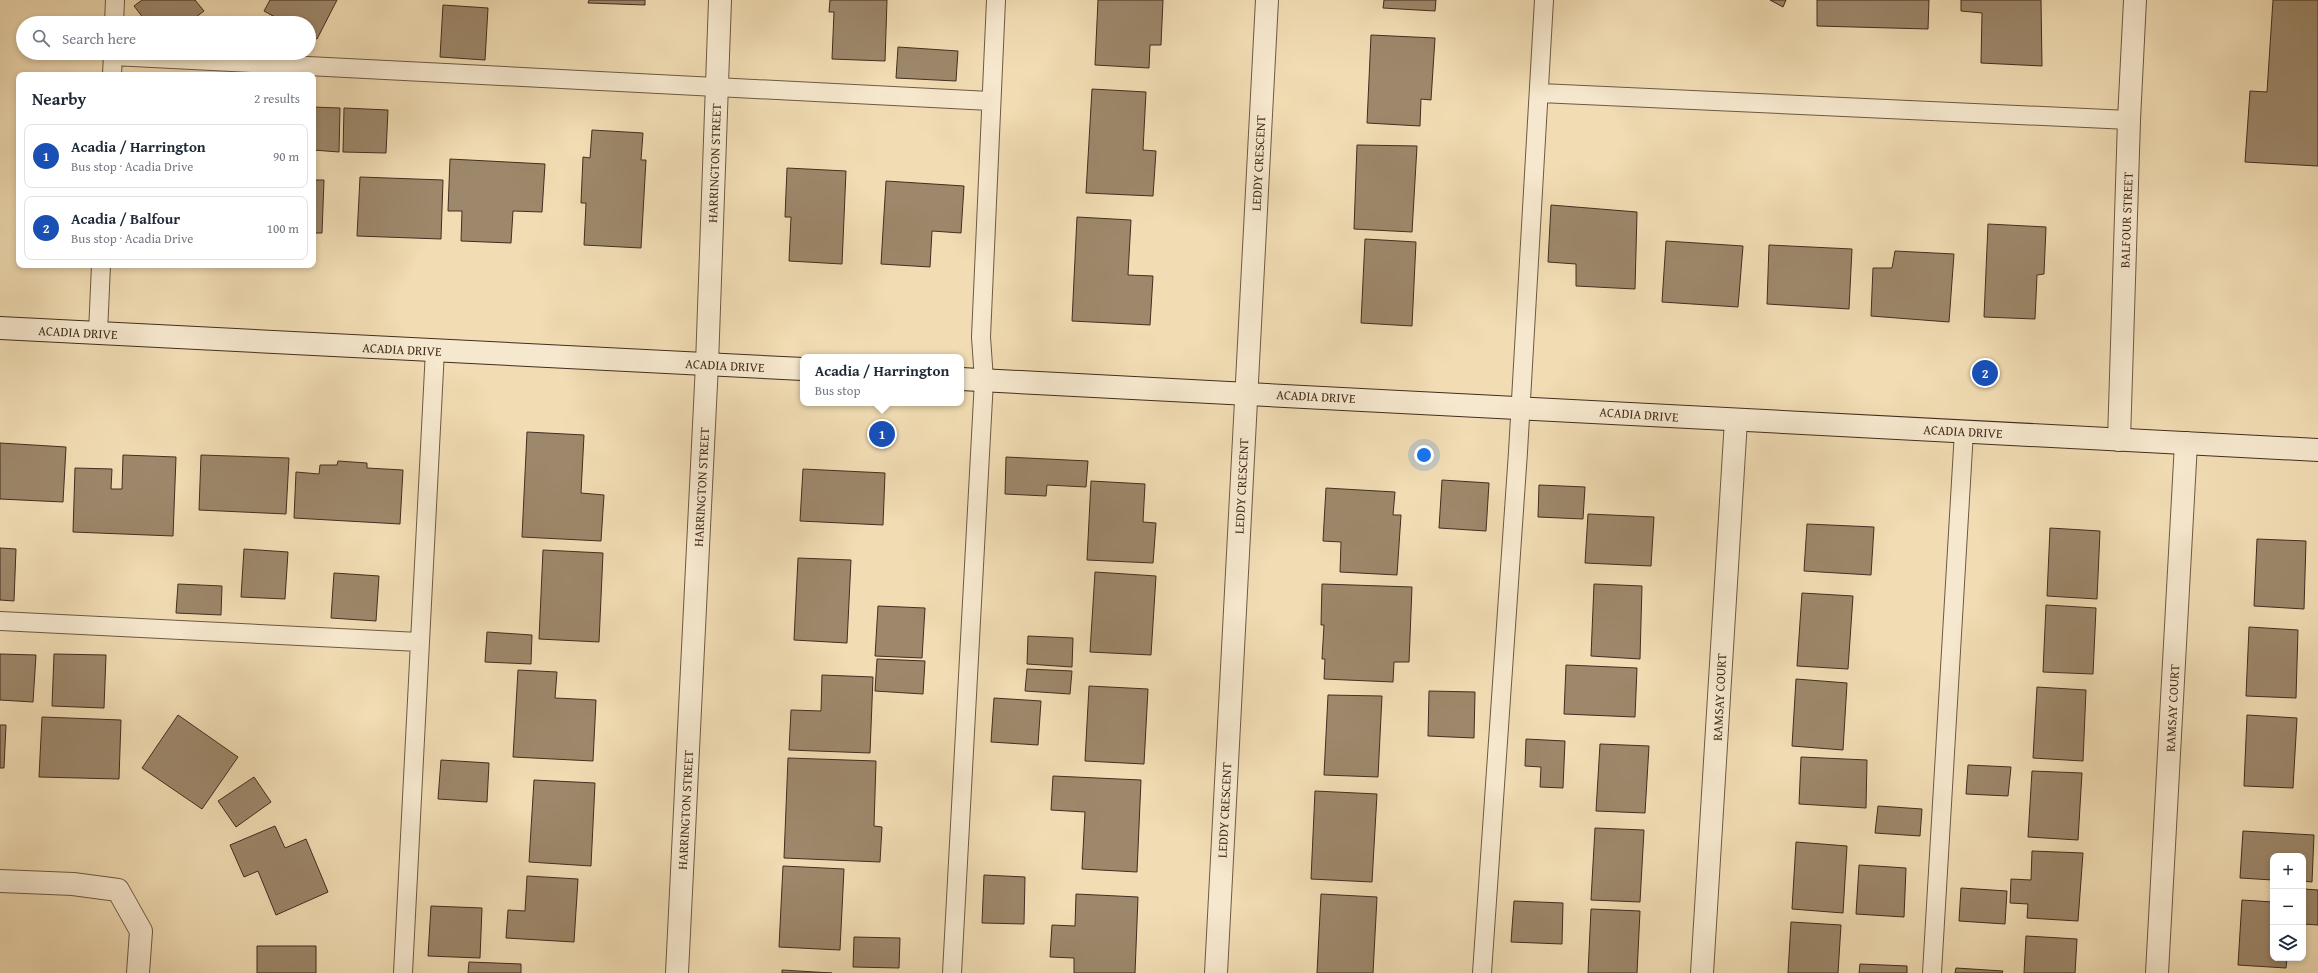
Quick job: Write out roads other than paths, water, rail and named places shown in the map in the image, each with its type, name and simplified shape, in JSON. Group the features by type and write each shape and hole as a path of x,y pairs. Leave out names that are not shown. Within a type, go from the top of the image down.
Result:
{"street":[{"name":"HARRINGTON STREET","path":"677,973 707,364 720,0"},
{"name":"LEDDY CRESCENT","path":"1216,973 1267,0"},
{"name":"BALFOUR STREET","path":"2119,440 2129,120 2135,0"},
{"name":"ACADIA DRIVE","path":"0,328 800,369"},
{"name":"ACADIA DRIVE","path":"964,378 1246,392 1736,420 2318,450"},
{"name":"RAMSAY COURT","path":"1702,973 1736,420"},
{"name":"RAMSAY COURT","path":"2158,973 2186,443"},
{"path":"0,881 73,884 118,890 141,931 138,973"}],"lane":[{"path":"114,16 115,0"},
{"path":"952,973 984,380 980,337 990,101 996,0"},
{"path":"1482,973 1520,407 1540,93 1544,0"},
{"path":"112,72 113,60"},
{"path":"220,60 717,88 990,101"},
{"path":"1540,93 2129,120"},
{"path":"98,333 101,268"},
{"path":"403,973 435,350"},
{"path":"1932,973 1964,431"},
{"path":"0,621 419,642"}],"place":[{"name":"Acadia / Balfour","path":"1985,373"},
{"name":"Acadia / Harrington","path":"882,434"}]}
